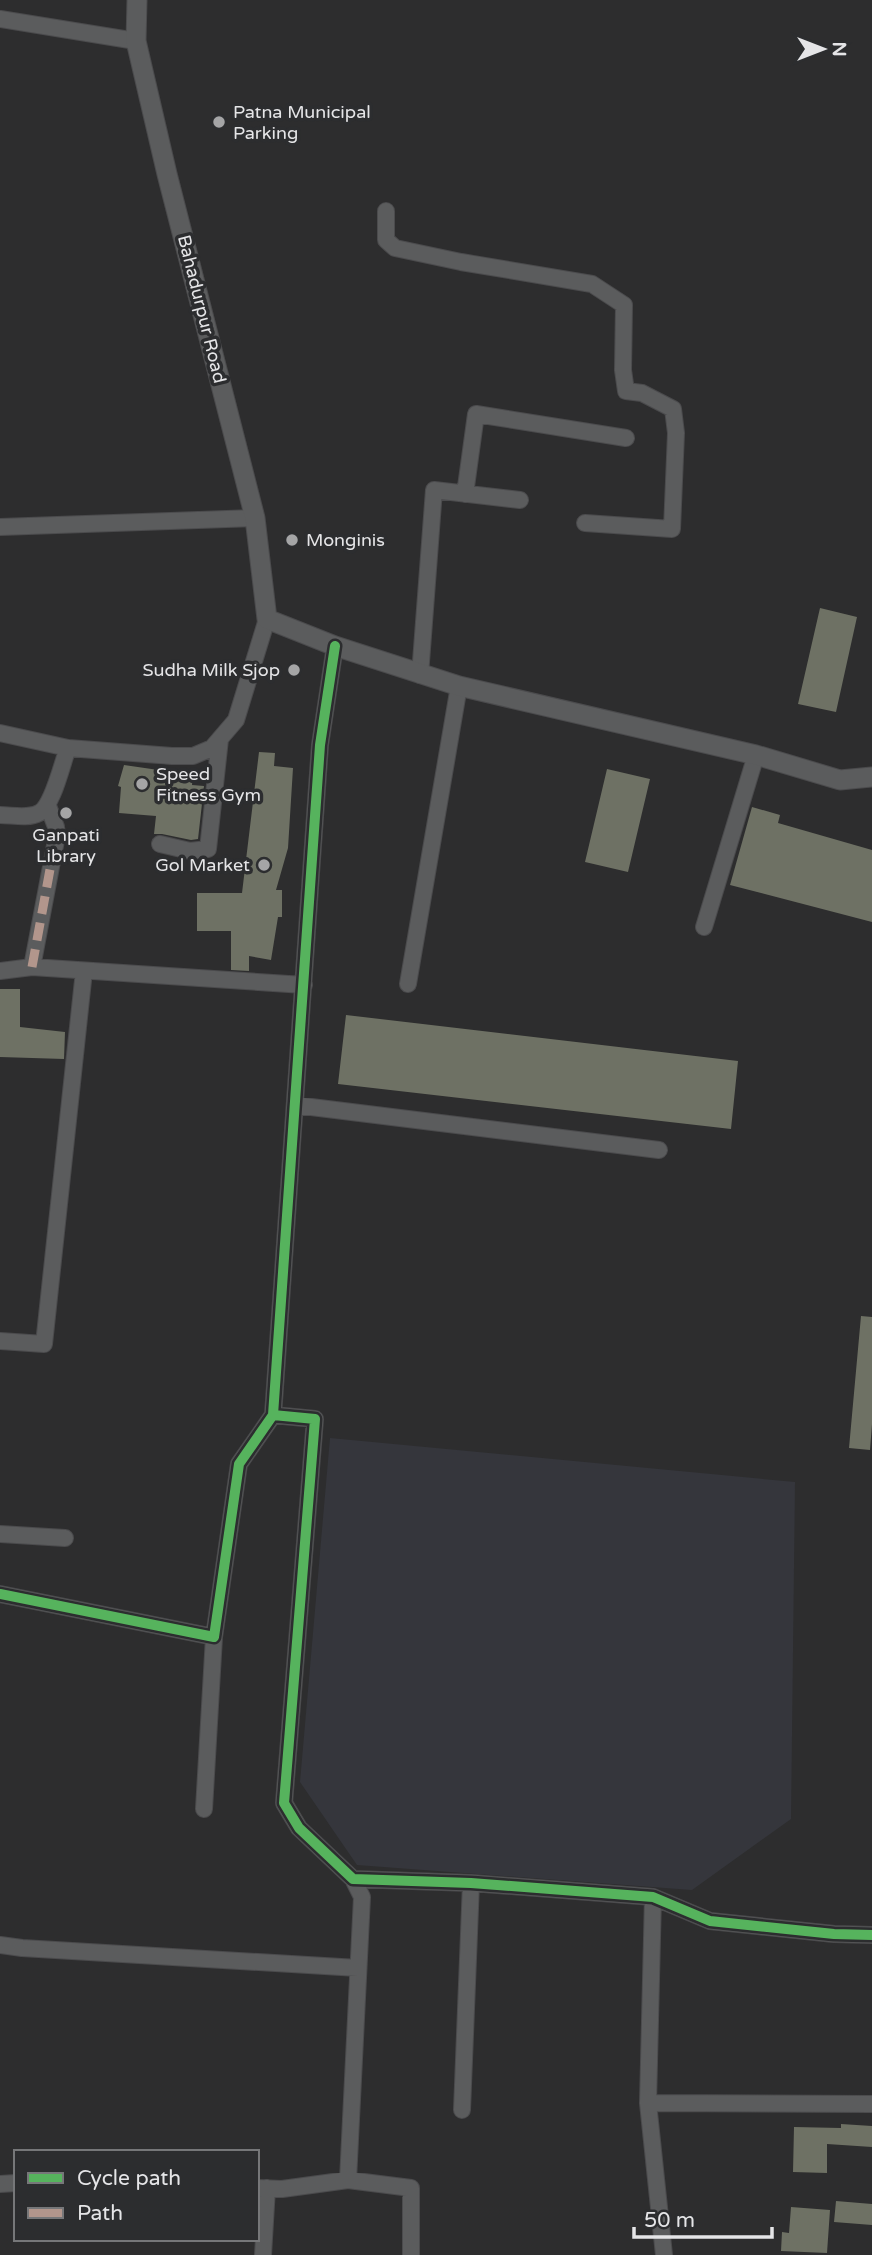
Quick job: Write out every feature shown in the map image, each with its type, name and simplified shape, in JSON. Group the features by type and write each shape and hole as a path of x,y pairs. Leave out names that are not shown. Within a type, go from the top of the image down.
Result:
{"street":[{"name":"Bahadurpur Road","path":"137,0 136,41 167,174 255,517 267,619"},
{"path":"0,19 136,41"},
{"path":"386,211 386,240 395,248 592,284 624,305 623,370 626,391 642,393 673,409 676,433 672,529 585,523"},
{"path":"465,494 476,414 626,438"},
{"path":"420,675 434,491 520,500"},
{"path":"0,527 255,517"},
{"path":"0,733 68,748 193,756 212,748 236,720 267,619 335,646 459,686 756,755 839,780 872,777"},
{"path":"204,1809 214,1637 239,1464 273,1415 320,744 335,646"},
{"path":"408,984 459,686"},
{"path":"160,844 190,851 208,849 220,739"},
{"path":"0,814 38,814 48,806 68,748"},
{"path":"704,927 756,755"},
{"path":"32,967 55,854 57,827 48,806"},
{"path":"0,971 32,967 304,985"},
{"path":"0,1341 44,1343 84,971"},
{"path":"295,1105 659,1150"},
{"path":"273,1415 315,1419 284,1803 299,1828 353,1879 362,1897 348,2180"},
{"path":"0,1534 65,1538"},
{"path":"0,1594 214,1637"},
{"path":"353,1879 471,1883 653,1897 710,1920 872,1936"},
{"path":"462,2110 471,1883"},
{"path":"653,1897 648,2103 664,2255"},
{"path":"0,1945 359,1968"},
{"path":"648,2103 872,2104"},
{"path":"263,2255 262,2188 282,2189 348,2180 411,2188 411,2255"}],"shaded area":[{"path":"330,1438 795,1482 791,1819 692,1890 357,1865 300,1782"}],"building":[{"path":"820,608 857,617 836,712 798,704"},
{"name":"Gol Market","path":"259,752 275,753 274,766 293,768 288,848 276,890 282,890 282,917 278,917 271,960 249,956 249,971 231,970 231,931 197,931 197,893 242,893"},
{"path":"124,765 193,775 192,785 204,786 198,839 154,834 156,816 119,813 121,787 118,786"},
{"path":"607,769 650,779 628,872 585,862"},
{"path":"752,807 780,815 778,823 872,850 872,922 730,885"},
{"path":"0,989 20,989 20,1027 65,1032 64,1059 0,1057"},
{"path":"346,1015 738,1061 731,1129 338,1084"},
{"path":"861,1316 872,1317 870,1450 849,1448"},
{"path":"841,2124 872,2126 872,2147 827,2144 827,2173 793,2172 794,2127 841,2128"},
{"path":"836,2201 872,2204 872,2225 834,2222"},
{"path":"791,2207 830,2210 827,2253 781,2251 782,2232 789,2233"}],"marked path":[{"path":"32,967 51,864"}],"cycle path":[{"path":"0,1594 214,1637 239,1464 273,1415 320,745 335,646"},
{"path":"273,1415 315,1419 284,1803 299,1828 353,1879 471,1883 653,1897 710,1921 834,1934 872,1935"}],"place":[{"name":"Patna Municipal Parking","path":"219,122"},
{"name":"Monginis","path":"292,540"},
{"name":"Sudha Milk Sjop","path":"294,670"},
{"name":"Speed Fitness Gym","path":"142,784"},
{"name":"Ganpati Library","path":"66,813"},
{"name":"Gol Market","path":"264,865"}]}
